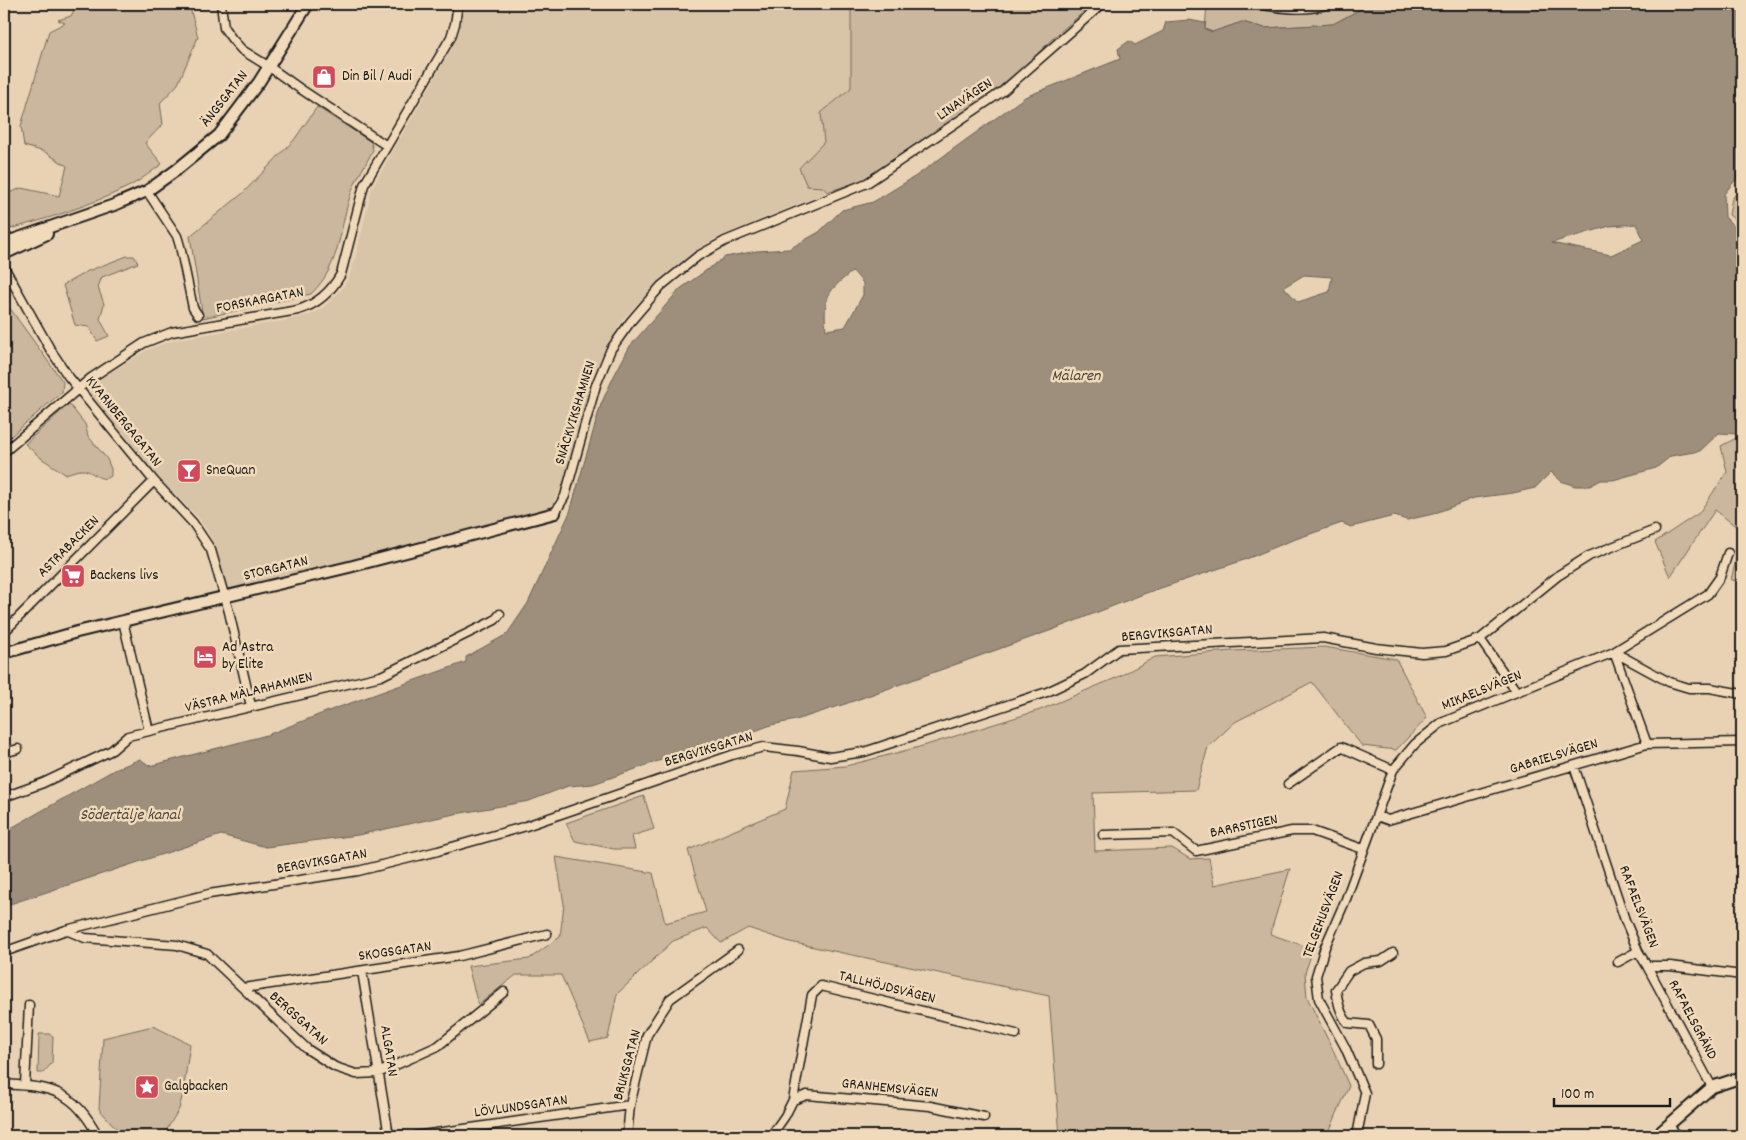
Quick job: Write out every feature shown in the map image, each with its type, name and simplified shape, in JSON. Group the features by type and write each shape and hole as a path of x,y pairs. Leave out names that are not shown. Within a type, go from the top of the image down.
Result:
{"street":[{"path":"221,4 224,28 242,50 387,146"},
{"name":"ÄNGSGATAN","path":"4,254 147,190 175,171 219,135 259,82 308,4"},
{"name":"FORSKARGATAN","path":"4,452 91,378 144,343 172,332 298,310 310,306 319,300 335,285 342,274 349,250 364,185 451,37 456,24 458,4"},
{"name":"LINAVÄGEN","path":"829,198 867,183 1004,91 1102,4"},
{"path":"1259,4 1295,8 1326,4"},
{"path":"147,190 177,236 193,308 198,315"},
{"name":"SNÄCKVIKSHAMNEN","path":"555,513 565,496 596,385 611,349 631,321 661,286 698,256 744,233 829,198"},
{"name":"ÄNGSGATAN","path":"4,243 89,215"},
{"name":"KVARNBERGAGATAN","path":"4,267 50,349 79,389 154,481 193,523 210,550 225,597 251,706"},
{"name":"ASTRABACKEN","path":"4,632 154,481"},
{"name":"STORGATAN","path":"4,653 123,621 349,567 555,513"},
{"name":"BERGVIKSGATAN","path":"4,952 66,930 209,894 358,871 438,852 523,827 732,755 764,747 830,757 864,752 1047,692 1085,674 1119,649 1323,638 1376,648 1425,654 1446,651 1480,639 1559,575 1589,556 1655,530"},
{"name":"MIKAELSVÄGEN","path":"1377,816 1393,770 1415,744 1441,723 1614,652 1708,594 1720,576 1728,554"},
{"name":"VÄSTRA MÄLARHAMNEN","path":"4,797 43,783 112,750 128,736 381,676 495,620 500,614"},
{"path":"123,621 149,731"},
{"path":"1480,639 1516,691"},
{"path":"1614,652 1669,682 1689,688 1710,688 1742,694"},
{"path":"1614,652 1647,744"},
{"name":"GABRIELSVÄGEN","path":"1377,816 1388,820 1647,744 1742,742"},
{"path":"1288,784 1341,747 1393,770"},
{"path":"4,753 18,749"},
{"name":"RAFAELSVÄGEN","path":"1574,766 1625,920 1638,951 1647,966 1670,966 1742,975"},
{"name":"TELGEHUSVÄGEN","path":"1357,1136 1365,1093 1346,1047 1319,999 1316,976 1325,947 1346,899 1377,816"},
{"name":"BARRSTIGEN","path":"1103,835 1173,832 1196,850 1292,831 1312,831 1364,849"},
{"name":"BERGSGATAN","path":"66,930 85,938 177,945 207,954 307,1049 335,1067 356,1074 378,1073 438,1046 504,992"},
{"name":"SKOGSGATAN","path":"244,988 460,956 548,934"},
{"name":"BRUKSGATAN","path":"627,1136 630,1106 646,1035 670,998 738,950"},
{"path":"1618,962 1638,951"},
{"path":"1376,1064 1376,1039 1369,1025 1348,1023 1346,1021 1338,1004 1336,990 1349,971 1364,963 1381,961 1393,953"},
{"name":"RAFAELSGRÄND","path":"1647,966 1712,1087"},
{"name":"ALGATAN","path":"362,970 389,1136"},
{"name":"TALLHÖJDSVÄGEN","path":"771,1136 794,1100 812,994 821,986 1016,1034"},
{"path":"25,1085 29,1005"},
{"path":"1656,1136 1712,1087 1742,1077"},
{"path":"4,1084 45,1088 66,1096 88,1117 98,1136"},
{"name":"GRANHEMSVÄGEN","path":"794,1100 808,1095 883,1101 930,1106 984,1117"},
{"name":"LÖVLUNDSGATAN","path":"415,1136 630,1106"},
{"path":"1668,1125 1678,1136"}],"shaded area":[{"path":"77,4 189,4 198,37 178,84 160,103 163,124 145,143 162,164 130,186 100,199 6,230 4,223 4,190 12,192 21,188 59,196 67,166 45,152 24,146 21,126 49,31 65,23 58,20 71,16"},
{"path":"464,4 851,4 851,88 821,113 824,142 799,168 827,192 714,239 664,275 623,319 593,372 562,487 549,510 227,590 216,546 199,518 120,436 90,397 93,389 102,378 147,350 174,340 313,314 324,307 341,290 349,278 357,252 372,188 458,37"},
{"path":"851,4 1093,4 1054,37 1013,79 892,164 866,179 827,192 823,187 807,186 799,168 824,142 821,113 851,88"},
{"path":"1207,4 1248,4 1258,8 1290,13 1336,4 1370,4 1333,24 1265,28 1242,22 1212,32 1205,29"},
{"path":"317,107 371,142 373,150 353,188 329,270 311,294 203,318 190,236 242,194 294,140"},
{"path":"1742,188 1742,225 1729,215 1732,198"},
{"path":"127,256 134,256 138,263 102,277 98,287 104,304 100,319 109,336 97,341 89,327 75,325 63,285 88,271"},
{"path":"4,300 63,382 62,392 4,442"},
{"path":"69,404 85,424 88,436 107,459 111,469 111,476 103,478 85,470 77,470 65,474 41,458 25,444"},
{"path":"1742,435 1742,531 1715,510 1670,577 1655,542 1699,513 1727,472 1721,446"},
{"path":"1742,534 1742,581 1731,580"},
{"path":"1324,647 1396,659 1427,718 1396,750 1362,746 1312,682 1235,722 1208,747 1196,790 1093,793 1095,851 1172,848 1190,859 1209,858 1214,885 1290,869 1270,934 1313,949 1305,973 1307,997 1349,1086 1328,1134 1314,1136 1060,1136 1049,996 790,942 748,928 721,943 707,928 673,941 617,994 608,1038 590,1042 561,975 516,975 478,1005 468,966 529,959 560,937 564,904 556,857 653,873 665,923 706,912 688,850 785,809 794,770 846,766 923,746 1040,710 1118,677 1155,657"},
{"path":"644,796 654,829 632,836 635,849 614,849 575,841 566,823"},
{"path":"153,1026 190,1044 179,1109 163,1136 123,1136 99,1109 103,1038"},
{"path":"39,1034 53,1036 52,1063 43,1073 38,1073"}],"water":[{"name":"Mälaren","path":"1370,4 1742,4 1742,172 1724,194 1725,217 1742,235 1742,431 1737,434 1719,433 1700,451 1671,456 1656,468 1613,480 1601,480 1590,486 1575,486 1561,481 1551,472 1535,488 1474,498 1433,514 1407,520 1394,516 1351,527 1342,523 845,704 796,720 771,725 717,745 687,751 593,784 568,786 529,801 450,815 358,835 266,847 221,835 4,906 4,832 114,770 140,759 150,766 267,735 466,662 466,657 507,634 528,603 570,512 601,404 630,346 680,289 725,257 757,251 789,249 819,232 842,210 873,202 916,176 1025,97 1120,59 1118,49 1129,41 1135,45 1163,31 1166,22 1189,20 1205,23 1205,29 1212,32 1242,22 1265,28 1333,24","holes":["1637,224 1643,240 1611,255 1551,243 1610,226","853,271 863,283 863,295 845,327 826,330 826,302 837,284","1304,275 1332,277 1329,292 1298,302 1284,287"]}],"place":[{"name":"Din Bil / Audi","path":"324,77"},
{"name":"SneQuan","path":"189,471"},
{"name":"Backens livs","path":"73,576"},
{"name":"Ad Astra by Elite","path":"205,657"},
{"name":"Galgbacken","path":"147,1087"}],"water label":[{"name":"Södertälje kanal","path":"130,815"}]}
